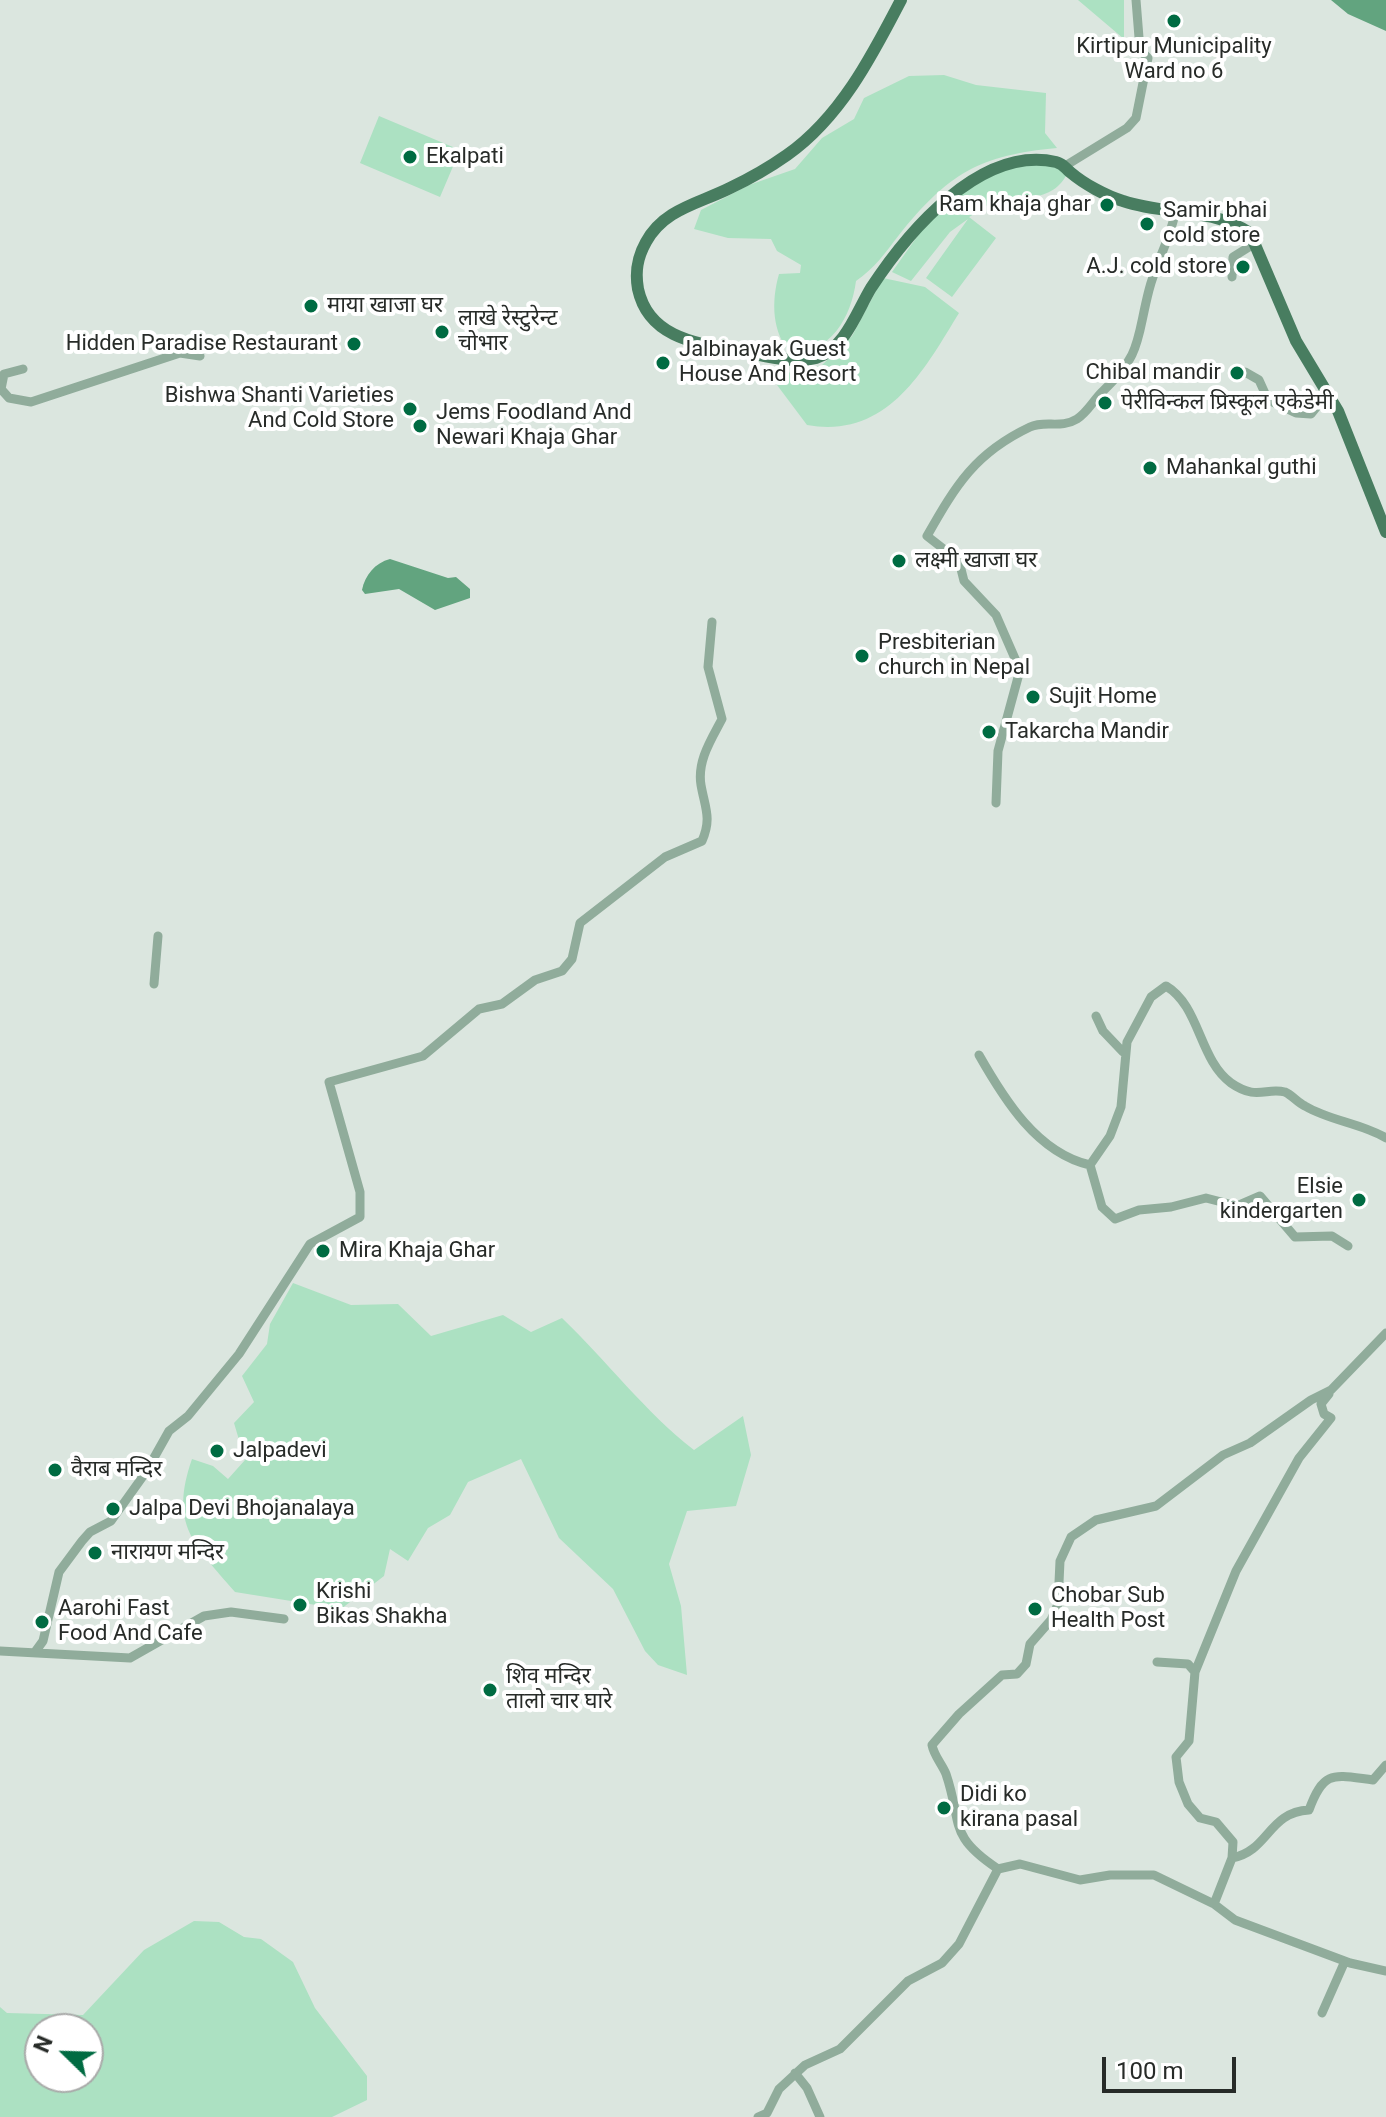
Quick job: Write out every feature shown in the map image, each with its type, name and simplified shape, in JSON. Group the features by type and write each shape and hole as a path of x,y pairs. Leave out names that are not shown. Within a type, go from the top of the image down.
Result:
{"main road":[{"path":"901,0 853,84 818,129 788,155 729,189 679,209 655,227 638,260 636,277 643,306 653,320 691,342 788,359 821,356 839,342 894,256 931,211 986,174 1036,162 1065,166 1070,173 1118,200 1142,208 1176,209 1235,223 1257,242 1296,341 1338,411 1386,532"}],"street":[{"path":"1065,166 1127,128 1136,118 1148,58 1140,50 1136,0"},
{"path":"996,803 998,751 1020,670 996,615 964,581 959,561 927,536 958,481 993,449 1034,425 1062,426 1079,418 1116,380 1141,334 1149,289 1172,232 1176,209"},
{"path":"1232,277 1233,257 1257,242"},
{"path":"23,369 4,374 1,389 9,398 31,402 180,353 200,356"},
{"path":"1245,372 1259,380 1268,400 1301,414 1311,414 1327,394"},
{"path":"35,1652 43,1641 59,1572 82,1541 90,1532 111,1521 146,1472 169,1431 188,1416 239,1354 310,1244 360,1217 360,1192 342,1116 329,1082 423,1056 479,1009 502,1004 535,980 562,971 572,959 580,923 665,857 702,841 710,815 700,783 703,754 722,719 708,667 712,622"},
{"path":"154,984 158,936"},
{"path":"1090,1165 1110,1136 1121,1107 1123,1052 1144,1007 1166,986 1178,995 1214,1066 1230,1082 1255,1094 1283,1092 1306,1107 1369,1128 1386,1138"},
{"path":"1096,1016 1112,1042 1123,1052"},
{"path":"979,1055 1018,1116 1067,1160 1090,1165"},
{"path":"1090,1165 1102,1207 1115,1219 1139,1210 1171,1207 1206,1198 1237,1206 1260,1196 1295,1237 1332,1236 1348,1246"},
{"path":"1214,1904 1232,1858 1233,1842 1216,1822 1200,1818 1188,1804 1179,1782 1176,1757 1189,1741 1195,1672 1236,1571 1299,1458 1331,1418 1324,1414 1321,1404 1386,1333"},
{"path":"1331,1390 1311,1400 1250,1443 1223,1455 1156,1506 1096,1520 1071,1537 1060,1561 1058,1604 1051,1620 1030,1644 1026,1664 1017,1674 1002,1675 959,1714 932,1745 946,1773 962,1837 975,1855 998,1869 1020,1864 1080,1880 1110,1875 1154,1875 1214,1904 1235,1920 1345,1961 1386,1971"},
{"path":"0,1651 102,1659 130,1658 204,1616 231,1612 284,1619"},
{"path":"1157,1662 1188,1664 1195,1672"},
{"path":"1232,1858 1258,1847 1274,1823 1297,1811 1309,1810 1319,1784 1333,1775 1373,1780 1386,1765"},
{"path":"758,2117 767,2113 779,2089 795,2073 840,2049 908,1981 942,1963 959,1944 998,1869"},
{"path":"1322,2013 1345,1961"},
{"path":"795,2073 807,2088 820,2117"}],"shaded area":[{"path":"1078,0 1124,0 1124,39"},
{"path":"1331,0 1386,0 1386,31 1348,14"},
{"path":"944,75 976,85 1046,93 1045,133 1057,148 1006,156 967,171 950,183 933,197 874,265 856,281 849,308 837,331 817,347 791,354 777,327 775,295 779,274 800,273 801,265 777,251 771,239 728,238 694,229 701,210 749,185 795,169 822,138 854,119 864,98 909,76"},
{"name":"Ekalpati","path":"379,116 460,150 440,197 360,163"},
{"path":"1032,161 1069,169 1063,180 1046,194 991,204 969,217 996,238 952,297 926,278 968,219 950,232 911,281 892,272 931,217 983,173"},
{"path":"883,278 925,287 959,313 916,378 881,411 859,422 835,427 807,425 777,385 793,369 821,366 852,336"},
{"path":"390,559 448,578 456,577 470,589 470,598 435,610 399,589 365,594 362,590 368,575 380,563"},
{"path":"293,1283 351,1305 398,1304 431,1336 503,1315 531,1332 562,1318 659,1419 694,1450 743,1416 751,1455 736,1506 687,1511 669,1564 681,1606 687,1675 658,1665 645,1651 613,1589 559,1538 521,1459 468,1482 450,1515 428,1528 408,1561 390,1549 384,1576 341,1609 235,1592 197,1546 190,1532 183,1501 186,1482 192,1459 213,1466 228,1479 245,1460 234,1423 254,1402 242,1376 267,1344 270,1324"},
{"path":"194,1921 219,1922 244,1937 261,1939 293,1962 315,2008 367,2076 367,2100 332,2117 0,2117 0,2007 7,2013 24,2013 24,2093 104,2093 104,2013 85,2013 144,1950"}],"place":[{"name":"Kirtipur Municipality Ward no 6","path":"1174,21"},
{"name":"Ekalpati","path":"410,157"},
{"name":"Ram khaja ghar","path":"1107,205"},
{"name":"Samir bhai cold store","path":"1147,224"},
{"name":"A.J. cold store","path":"1243,267"},
{"name":"माया खाजा घर","path":"311,306"},
{"name":"लाखे रेस्टुरेन्ट चोभार","path":"442,332"},
{"name":"Hidden Paradise Restaurant","path":"354,344"},
{"name":"Jalbinayak Guest House And Resort","path":"663,363"},
{"name":"Chibal mandir","path":"1237,373"},
{"name":"पेरीविन्कल प्रिस्कूल एकेडेमी","path":"1105,403"},
{"name":"Bishwa Shanti Varieties And Cold Store","path":"410,409"},
{"name":"Jems Foodland And Newari Khaja Ghar","path":"420,426"},
{"name":"Mahankal guthi","path":"1150,468"},
{"name":"लक्ष्मी खाजा घर","path":"899,561"},
{"name":"Presbiterian church in Nepal","path":"862,656"},
{"name":"Sujit Home","path":"1033,697"},
{"name":"Takarcha Mandir","path":"989,732"},
{"name":"Elsie kindergarten","path":"1359,1200"},
{"name":"Mira Khaja Ghar","path":"323,1251"},
{"name":"Jalpadevi","path":"217,1451"},
{"name":"वैराब मन्दिर","path":"55,1470"},
{"name":"Jalpa Devi Bhojanalaya","path":"113,1509"},
{"name":"नारायण मन्दिर","path":"95,1553"},
{"name":"Krishi Bikas Shakha","path":"300,1605"},
{"name":"Chobar Sub Health Post","path":"1035,1609"},
{"name":"Aarohi Fast Food And Cafe","path":"42,1622"},
{"name":"शिव मन्दिर तालो चार घारे","path":"490,1690"},
{"name":"Didi ko kirana pasal","path":"944,1808"}]}
